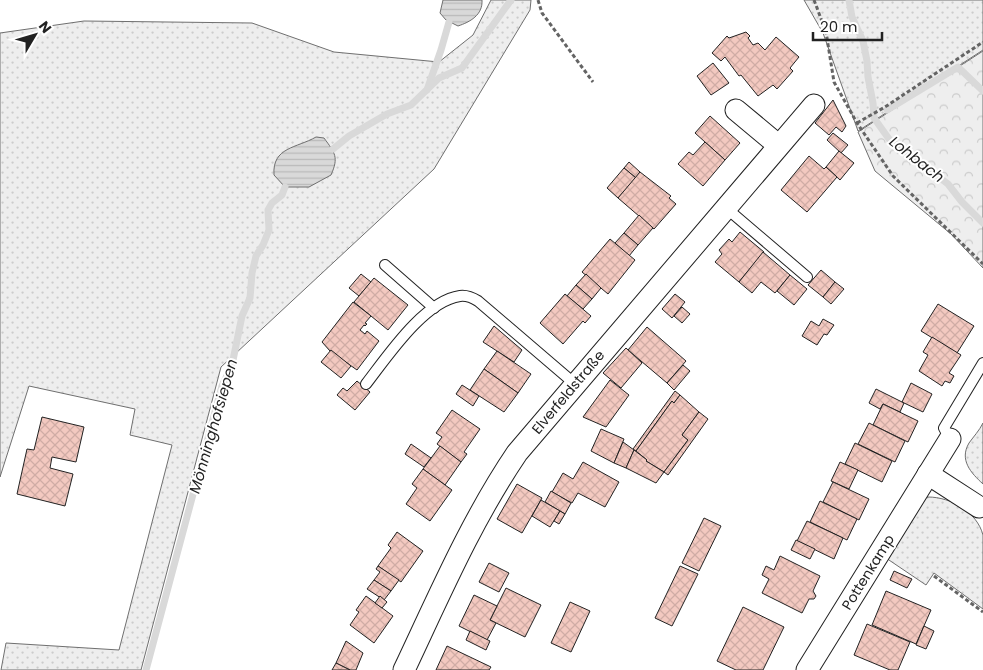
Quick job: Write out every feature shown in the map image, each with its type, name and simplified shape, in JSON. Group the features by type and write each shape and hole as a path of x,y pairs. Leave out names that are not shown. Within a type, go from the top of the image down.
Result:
{"street":[{"name":"Elverfeldstraße","path":"404,670 458,554 496,484 517,453 814,105"},
{"path":"736,110 778,145"},
{"name":"Pottenkamp","path":"807,670 950,439"},
{"path":"928,474 979,507"}],"lane":[{"path":"725,207 807,277"},
{"path":"385,265 434,308"},
{"path":"366,384 421,318 434,308 460,296 468,296 478,302 575,384"},
{"path":"950,439 944,428 983,363"}],"path":[{"path":"538,0 542,13 593,82"},
{"path":"814,0 826,32 834,82 857,123 893,176 983,264"},
{"path":"857,123 885,107 983,42"},
{"path":"934,576 983,612"}],"green space":[{"path":"491,0 531,0 530,10 434,169 221,367 141,670 1,670 6,643 119,650 172,445 130,435 135,409 29,386 0,477 0,33 84,21 252,23 334,52 439,62 473,35"},
{"path":"804,0 983,0 983,50 858,131 823,33"},
{"path":"983,51 983,268 951,234 875,171 858,132"},
{"path":"983,423 983,484 971,471 965,455 969,443"},
{"path":"928,497 945,500 962,507 975,519 980,527 983,535 983,609 934,573 926,585 886,558 922,499"}],"shaded area":[{"path":"443,0 482,0 482,5 475,17 458,26 446,20 440,13"},
{"path":"316,137 324,138 335,155 335,164 331,175 309,187 285,187 274,175 274,166 277,159 287,150"}],"building":[{"path":"746,32 750,36 748,38 753,45 758,43 765,50 776,37 799,57 790,68 793,71 777,89 773,85 758,96 741,75 739,76 725,57 721,61 712,53 727,36 729,38"},
{"path":"713,63 729,83 711,95 697,76"},
{"path":"833,100 846,126 842,132 836,127 829,135 815,123"},
{"path":"710,116 740,143 725,160 695,133"},
{"path":"833,133 848,145 841,153 827,140"},
{"path":"705,142 725,160 703,186 678,164 689,152 693,155"},
{"path":"839,151 854,163 840,180 826,167"},
{"path":"809,156 837,177 807,212 781,190"},
{"path":"629,162 640,172 636,178 624,168"},
{"path":"624,168 636,178 618,198 607,188"},
{"path":"640,172 671,196 669,198 676,204 654,229 618,198"},
{"path":"639,215 653,228 638,245 624,233"},
{"path":"740,232 764,252 739,282 715,262 722,254 719,250 729,239 732,242"},
{"path":"624,233 638,245 629,256 615,243"},
{"path":"610,239 635,260 608,294 582,272"},
{"path":"763,252 790,275 775,293 761,282 752,293 739,282"},
{"path":"821,270 835,282 823,297 808,285"},
{"path":"361,274 371,282 359,296 349,288"},
{"path":"586,274 601,288 592,299 576,285"},
{"path":"790,275 807,289 794,305 777,291"},
{"path":"374,278 408,305 388,330 354,302"},
{"path":"835,282 844,289 831,304 823,297"},
{"path":"576,285 592,299 583,309 567,296"},
{"path":"565,294 591,316 585,323 583,321 563,344 540,323"},
{"path":"675,294 685,302 672,318 662,309"},
{"path":"353,302 371,316 365,323 367,324 360,330 365,334 367,331 379,341 357,370 330,351 322,342"},
{"path":"938,304 974,326 957,353 921,331"},
{"path":"682,307 690,314 682,323 674,316"},
{"path":"823,319 834,325 827,335 824,334 817,345 802,336 811,321 819,326"},
{"path":"494,326 522,350 514,362 483,342"},
{"path":"647,327 686,361 667,383 628,350"},
{"path":"932,337 961,355 949,373 954,376 950,383 945,381 942,386 919,371 928,355 923,352"},
{"path":"626,348 642,363 621,388 603,373"},
{"path":"331,350 351,366 341,378 321,362"},
{"path":"497,351 531,374 518,393 484,369"},
{"path":"683,365 690,371 674,390 667,383"},
{"path":"484,369 518,393 504,412 470,390"},
{"path":"610,380 629,395 606,427 583,417"},
{"path":"357,381 370,392 355,410 337,395 343,388 347,391"},
{"path":"911,383 932,394 923,412 902,402"},
{"path":"462,385 479,396 473,406 456,394"},
{"path":"876,389 904,403 900,412 883,404 880,409 869,403"},
{"path":"675,391 680,395 674,403 672,401 636,451 633,449"},
{"path":"680,395 699,412 682,435 688,440 664,472 646,461 636,451 672,401 674,403"},
{"path":"883,404 918,421 908,442 873,425"},
{"path":"452,410 480,429 464,452 467,454 461,462 437,444 442,437 436,433"},
{"path":"699,412 708,419 668,475 664,472 688,440 682,435"},
{"path":"42,417 84,427 76,462 52,457 50,468 73,474 65,506 17,494 27,449 34,450"},
{"path":"869,423 905,441 895,462 858,444"},
{"path":"601,429 624,439 614,463 591,451"},
{"path":"623,442 634,450 626,468 614,463"},
{"path":"855,443 892,461 882,482 845,464"},
{"path":"411,444 431,458 424,467 405,454"},
{"path":"440,446 461,462 445,485 423,469"},
{"path":"634,450 646,461 664,472 656,483 626,468"},
{"path":"583,462 619,482 605,507 578,493 572,503 552,492 563,473 573,479"},
{"path":"840,462 858,470 849,489 831,481"},
{"path":"423,469 452,490 430,521 406,504 417,488 412,484"},
{"path":"833,482 869,499 859,520 823,502"},
{"path":"517,484 542,498 522,533 497,519"},
{"path":"551,491 571,503 565,514 545,502"},
{"path":"541,500 560,511 550,527 532,516"},
{"path":"820,501 857,519 847,540 810,522"},
{"path":"560,511 565,514 559,524 554,521"},
{"path":"704,518 721,526 699,571 682,563"},
{"path":"807,521 843,538 834,559 797,541"},
{"path":"397,532 423,551 401,582 378,566 391,548 388,545"},
{"path":"796,540 815,549 810,559 791,550"},
{"path":"780,556 820,576 813,591 816,596 814,599 809,599 802,613 762,593 769,579 762,575 766,566 774,570"},
{"path":"489,563 509,573 499,592 479,582"},
{"path":"378,566 399,580 391,591 374,580 380,572 376,569"},
{"path":"680,566 698,574 672,626 655,618"},
{"path":"894,571 912,579 907,588 890,580"},
{"path":"374,580 391,591 384,600 367,589"},
{"path":"506,588 541,605 525,637 490,620"},
{"path":"886,591 931,610 916,644 872,625"},
{"path":"474,595 497,606 490,620 496,623 487,640 459,626"},
{"path":"366,596 393,616 374,643 350,625 359,612 356,610"},
{"path":"380,596 387,602 382,608 375,603"},
{"path":"570,602 590,611 571,652 551,643"},
{"path":"743,607 784,627 763,670 736,670 717,661"},
{"path":"867,624 910,642 898,670 890,670 854,655"},
{"path":"924,626 934,631 926,649 916,645"},
{"path":"470,631 490,641 486,650 466,640"},
{"path":"346,641 363,653 356,670 350,670 336,663"},
{"path":"447,646 491,667 489,670 436,670"},
{"path":"336,663 350,670 332,670"}],"waterway":[{"name":"Mönninghofsiepen","path":"333,149 349,136 387,114 411,105 439,78 462,68 511,0"},
{"name":"Lohbach","path":"849,0 852,17 863,41 874,118 889,139 948,184 962,202 983,223"},
{"path":"427,90 449,22"},
{"path":"887,110 958,67 983,91"},
{"name":"Mönninghofsiepen","path":"146,670 222,386 232,365 242,316 250,298 252,273 256,256 269,230 268,210 272,203 282,195 285,187"}]}
